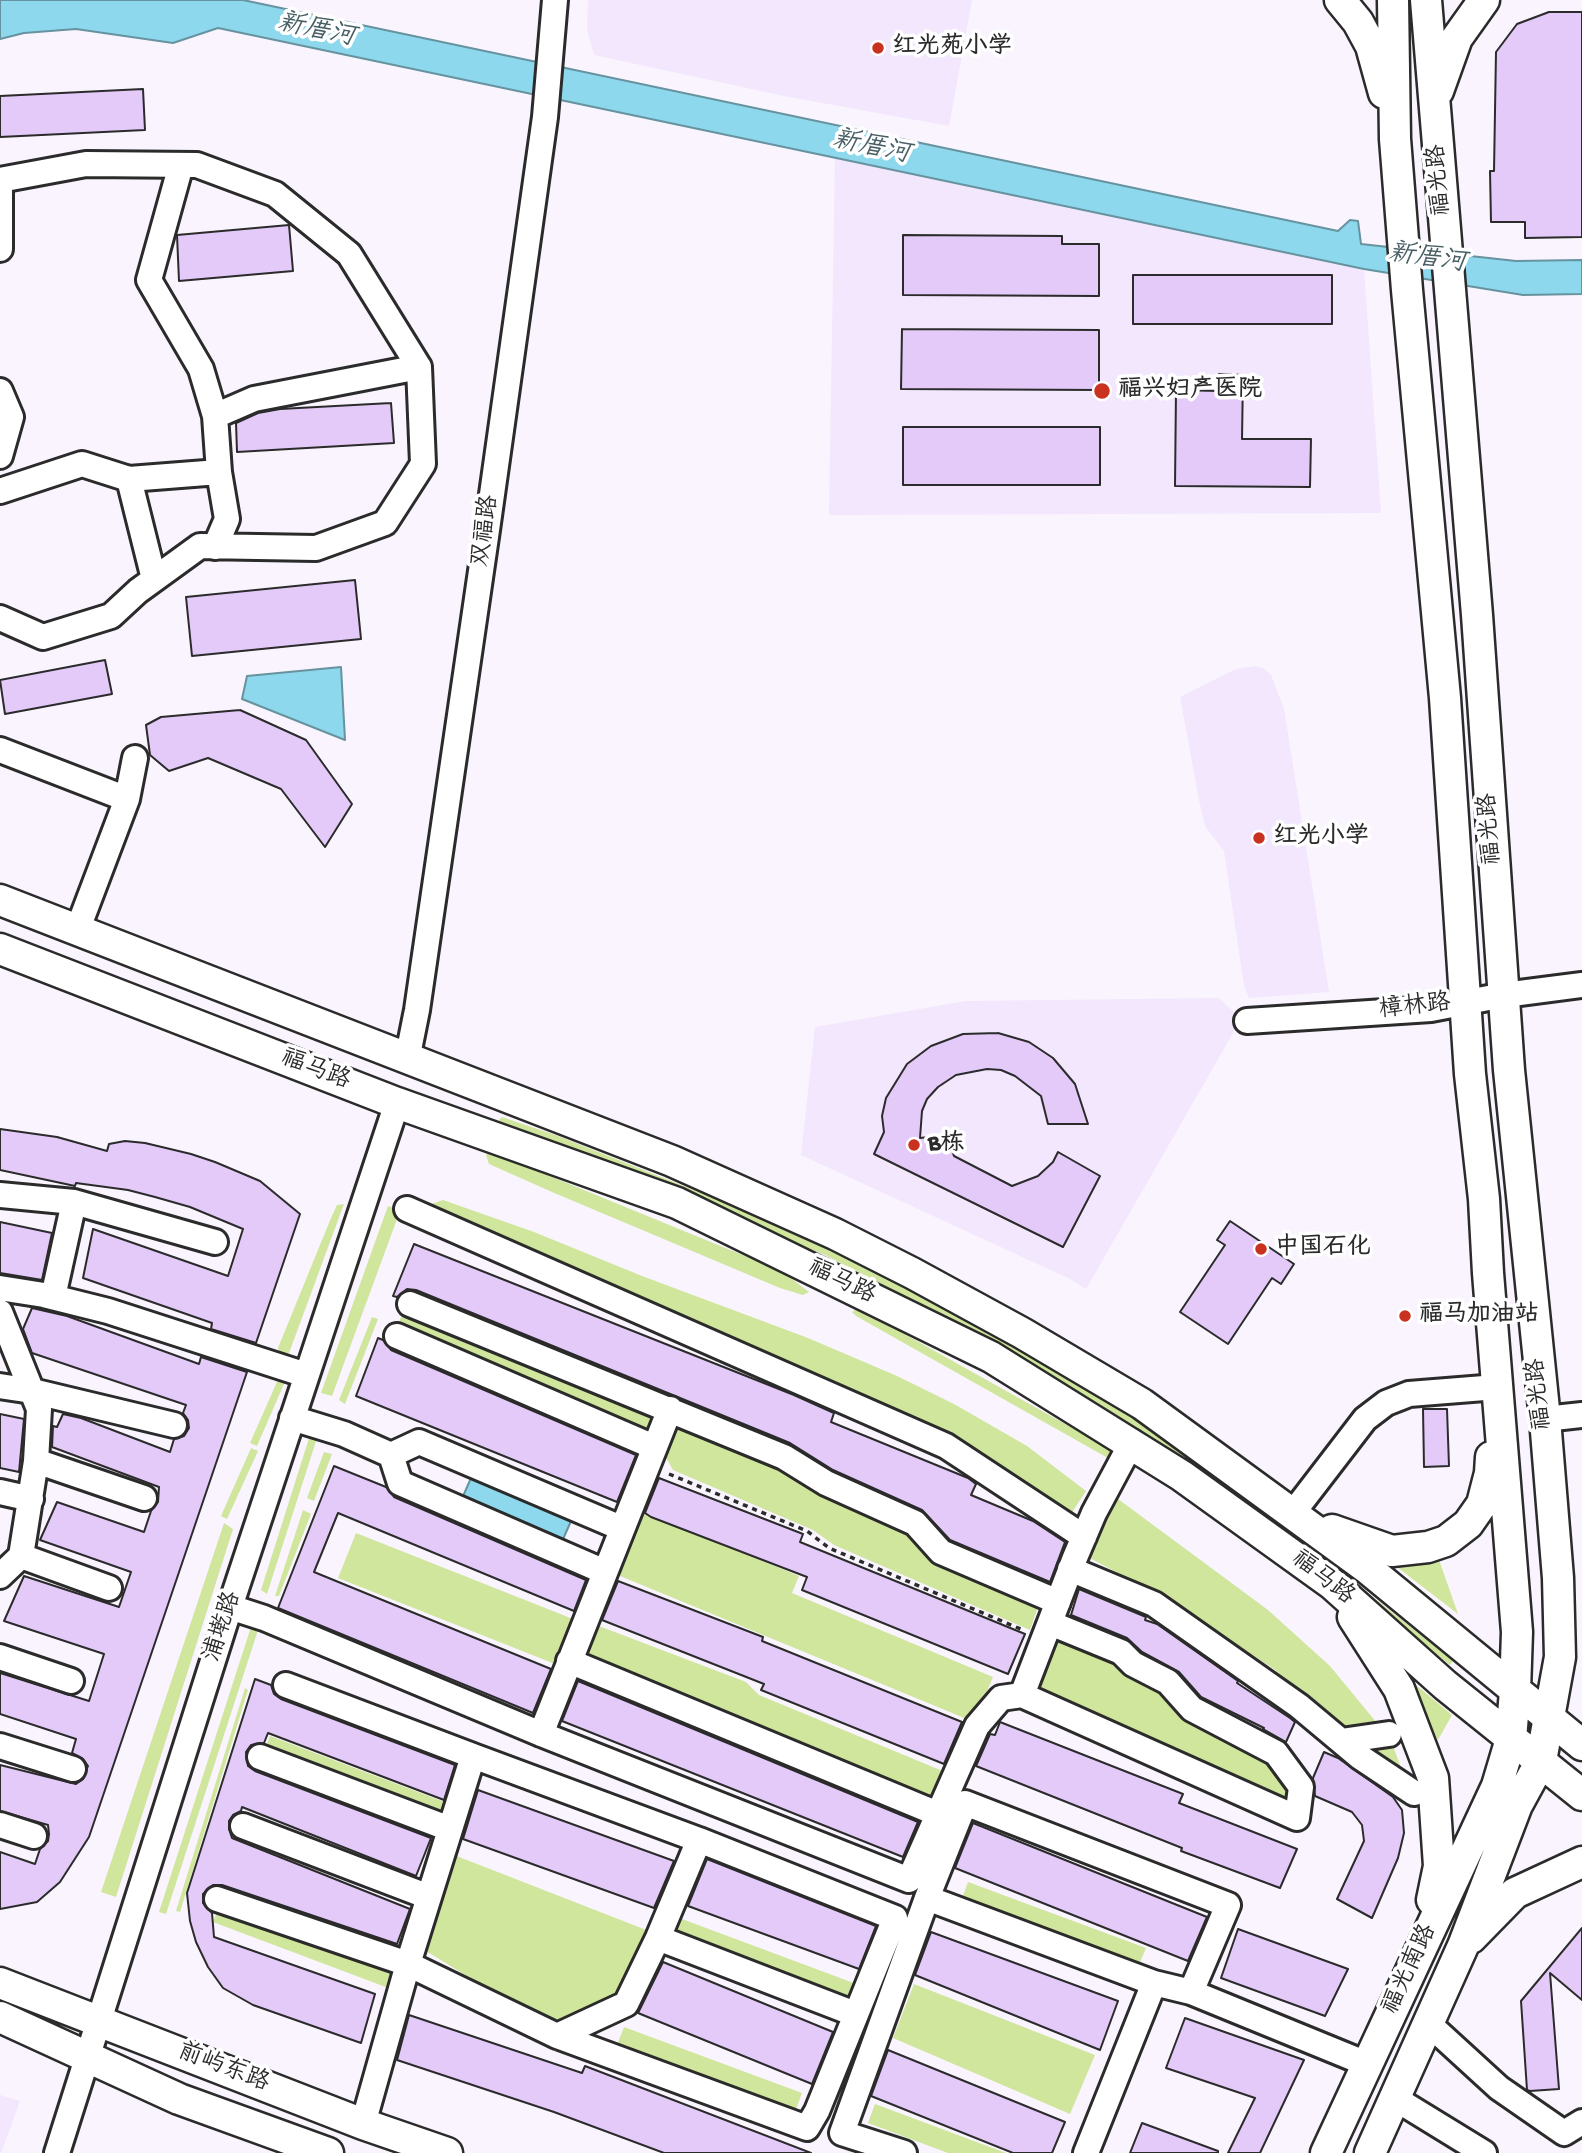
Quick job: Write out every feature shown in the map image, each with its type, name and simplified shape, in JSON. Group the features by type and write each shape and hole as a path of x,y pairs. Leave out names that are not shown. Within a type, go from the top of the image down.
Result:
{"main road":[{"path":"1340,0 1358,22 1371,46 1395,139"},
{"name":"福光路","path":"1393,0 1395,139 1445,698 1465,1002 1484,1199 1517,1632 1507,1796"},
{"name":"福光路","path":"1426,0 1453,301 1504,995 1527,1255 1545,1419 1560,1610 1560,1657 1541,1761 1507,1796"},
{"path":"1434,101 1457,38 1484,0"},
{"name":"福马路","path":"0,900 673,1161 835,1234 912,1273 1022,1333 1142,1404 1368,1569 1582,1745"},
{"name":"福马路","path":"0,950 397,1103 677,1203 991,1356 1182,1476 1332,1584 1445,1685 1582,1795"},
{"path":"1292,1514 1392,1551 1428,1547 1446,1541 1476,1515 1486,1493 1497,1387"},
{"path":"1553,1522 1582,1618"},
{"path":"1332,1584 1399,1689 1433,1778 1439,1867 1424,1943"},
{"name":"福光南路","path":"1326,2153 1424,1943 1507,1796"},
{"name":"福光南路","path":"1370,2153 1463,1946 1507,1796"},
{"path":"1463,1946 1515,1893 1582,1862"},
{"name":"前屿东路","path":"0,1983 189,2054 363,2124 447,2153"},
{"name":"前屿东路","path":"0,2017 179,2099 328,2153"}],"street":[{"name":"双福路","path":"407,1060 419,996 545,117 555,0"},
{"path":"0,250 0,180 86,164 181,164 197,165 275,194 349,254 419,367 423,464 385,523 316,548 200,546 154,579 111,616 43,637 0,618"},
{"path":"181,164 149,280 201,369 215,416 219,472 227,519 215,547"},
{"path":"215,416 254,399 419,367"},
{"path":"0,391 11,417 0,456"},
{"path":"0,491 82,464 129,479 219,472"},
{"path":"129,479 154,579"},
{"path":"0,750 127,799"},
{"path":"77,931 127,799 135,758"},
{"name":"樟林路","path":"1247,1021 1431,1009 1559,986 1582,985"},
{"name":"浦墘路","path":"57,2153 230,1607 397,1103"},
{"path":"0,1195 74,1202 215,1242"},
{"path":"53,1297 74,1202"},
{"path":"407,1209 946,1446 1084,1536"},
{"path":"0,1288 53,1297 108,1311 306,1375"},
{"path":"230,1607 264,1618 541,1734 909,1880 977,1726 1001,1698 1022,1695 1297,1818 1301,1787 1276,1752 1192,1709 1168,1682 1133,1664 1121,1651 1050,1621 941,1552 915,1523 827,1483 784,1457 410,1304"},
{"path":"0,1312 39,1409 36,1461 21,1556 0,1576"},
{"path":"397,1336 654,1447"},
{"path":"0,1386 32,1391 174,1425"},
{"path":"1292,1514 1365,1419 1385,1403 1409,1394 1497,1387"},
{"path":"541,1734 670,1409"},
{"path":"1545,1419 1582,1415"},
{"path":"292,1418 344,1434 391,1455 400,1483 605,1572"},
{"path":"391,1455 419,1442 621,1528"},
{"path":"1022,1695 1084,1536 1132,1443"},
{"path":"36,1461 144,1498"},
{"path":"0,1492 31,1499"},
{"path":"21,1556 109,1588"},
{"path":"1070,1569 1154,1604 1299,1706 1341,1741 1414,1793"},
{"path":"0,1657 71,1681"},
{"path":"569,1661 938,1814"},
{"path":"217,1899 408,1964 557,2036 807,2128 817,2111 895,1917 699,1840 286,1685"},
{"path":"1341,1741 1389,1734"},
{"path":"0,1746 73,1769"},
{"path":"363,2124 408,1964 473,1756"},
{"path":"260,1757 450,1829"},
{"path":"904,2153 842,2133 927,1898 965,1803 1228,1905 1191,1992"},
{"path":"0,1825 34,1836"},
{"path":"243,1826 429,1897"},
{"path":"557,2036 626,2004 658,1938 699,1840"},
{"path":"927,1898 1154,1983 1191,1992 1367,2064"},
{"path":"658,1938 855,2014"},
{"path":"1086,2153 1154,1983"},
{"path":"1429,2024 1500,2088 1564,2133 1582,2122"},
{"path":"1396,2099 1484,2153"}],"path":[{"path":"654,1447 668,1473 807,1531 829,1548 1050,1621"}],"shaded area":[{"path":"588,0 972,0 949,126 784,96 594,55 587,30"},
{"name":"福兴妇产医院","path":"835,156 1364,269 1381,513 829,515"},
{"name":"红光小学","path":"1255,666 1263,668 1271,675 1284,709 1329,992 1249,998 1244,986 1224,851 1205,826 1199,800 1180,697 1236,669"},
{"path":"1219,998 1241,1019 1086,1289 1070,1279 801,1155 815,1027 966,1001"},
{"path":"0,2095 20,2101 1,2153 0,2153"}],"green space":[{"path":"502,1117 558,1136 704,1194 858,1262 982,1323 1066,1373 1171,1444 1268,1518 993,1341 823,1254 501,1127 499,1120"},
{"path":"491,1152 767,1265 784,1273 809,1292 803,1295 780,1288 552,1192 489,1164 486,1155"},
{"path":"443,1200 534,1232 808,1338 897,1376 954,1404 1027,1446 1086,1491 1067,1520 952,1441 419,1208"},
{"path":"344,1204 289,1353 280,1355 278,1348 331,1218 337,1205"},
{"path":"388,1206 400,1211 332,1396 321,1393"},
{"path":"858,1308 1117,1453 1115,1462 856,1316 852,1312"},
{"path":"404,1309 662,1412 652,1437 395,1333"},
{"path":"372,1317 378,1319 345,1404 339,1400"},
{"path":"280,1375 287,1377 257,1446 250,1443"},
{"path":"672,1414 1041,1598 1030,1630 834,1545 813,1530 673,1470 660,1447"},
{"path":"311,1432 318,1435 267,1594 261,1590"},
{"path":"251,1448 258,1451 227,1519 221,1516"},
{"path":"324,1452 332,1454 314,1501 307,1498"},
{"path":"1114,1496 1268,1610 1330,1666 1381,1728 1343,1738 1274,1669 1163,1597 1084,1555"},
{"path":"634,1508 799,1576 792,1593 993,1677 974,1722 608,1571"},
{"path":"303,1510 311,1514 279,1596 275,1596"},
{"path":"224,1523 233,1529 116,1897 101,1892"},
{"path":"356,1533 578,1621 560,1666 338,1578"},
{"path":"1307,1544 1453,1661 1450,1665 1304,1547"},
{"path":"1380,1554 1437,1554 1458,1614"},
{"path":"591,1623 746,1682 759,1695 945,1772 935,1803 576,1659"},
{"path":"251,1627 258,1630 166,1914 159,1912"},
{"path":"1057,1633 1117,1656 1272,1754 1294,1786 1289,1806 1032,1694"},
{"path":"1416,1685 1452,1715 1438,1740 1412,1696 1412,1689"},
{"path":"245,1688 248,1690 180,1912 176,1911"},
{"path":"270,1736 447,1803 440,1821 263,1755"},
{"path":"1392,1743 1407,1784 1358,1745"},
{"path":"245,1813 422,1879 419,1886 239,1819"},
{"path":"454,1855 654,1933 617,1997 552,2028 421,1948"},
{"path":"968,1882 1146,1948 1138,1967 961,1901"},
{"path":"220,1904 397,1970 391,1989 213,1922"},
{"path":"682,1919 859,1985 852,2004 674,1938"},
{"path":"914,1984 1095,2055 1070,2114 893,2038"},
{"path":"624,2027 802,2093 795,2112 617,2045"},
{"path":"875,2104 1006,2153 948,2153 868,2123"}],"water":[{"name":"新厝河","path":"0,0 243,0 1338,231 1350,220 1358,221 1361,244 1516,261 1582,260 1582,294 1523,295 1364,269 218,28 173,43 76,29 24,33 0,39"},
{"path":"341,667 345,740 242,699 247,676"},
{"path":"475,1469 575,1512 560,1546 460,1503"}],"building":[{"path":"1549,12 1582,12 1582,237 1525,238 1525,222 1491,222 1490,171 1494,171 1496,52 1517,24"},
{"path":"143,89 145,130 0,137 0,96"},
{"path":"289,225 293,271 179,281 177,235"},
{"path":"903,235 1062,236 1062,244 1099,244 1099,296 903,295"},
{"path":"1133,275 1332,275 1332,324 1133,324"},
{"path":"902,329 1099,330 1099,390 901,389"},
{"path":"1219,374 1243,375 1242,439 1311,439 1310,487 1175,486 1176,390 1219,391"},
{"path":"391,403 394,443 237,452 236,423 258,413 280,409"},
{"path":"903,427 1100,427 1100,485 903,485"},
{"path":"355,580 361,639 192,656 186,597"},
{"path":"105,660 112,694 5,714 0,680"},
{"path":"240,710 306,740 352,804 325,847 281,789 208,758 169,771 150,755 146,725 161,717"},
{"name":"B栋","path":"998,1033 1029,1042 1053,1058 1075,1084 1088,1124 1048,1124 1041,1096 1015,1076 1001,1070 987,1069 956,1075 938,1087 927,1099 922,1111 920,1138 946,1135 954,1156 1012,1186 1038,1176 1053,1162 1058,1152 1100,1176 1063,1247 874,1154 884,1132 882,1116 886,1098 907,1064 931,1046 963,1034"},
{"path":"0,1129 57,1137 107,1151 109,1144 125,1141 191,1154 260,1181 300,1214 256,1343 211,1329 212,1323 83,1278 93,1229 228,1276 243,1229 190,1207 128,1190 76,1183 75,1186 0,1170"},
{"path":"1230,1221 1294,1264 1281,1284 1272,1278 1228,1344 1180,1312 1225,1245 1217,1240"},
{"path":"0,1222 52,1233 42,1280 0,1273"},
{"path":"414,1244 794,1395 834,1413 831,1422 968,1478 976,1484 971,1495 1033,1521 1065,1542 1050,1582 950,1540 922,1510 833,1470 790,1443 416,1290 407,1289 397,1297 393,1296"},
{"path":"32,1308 67,1316 199,1364 201,1357 247,1372 89,1837 60,1882 37,1902 0,1909 0,1852 35,1864 49,1834 48,1825 0,1811 0,1765 76,1784 83,1779 88,1766 83,1759 72,1753 76,1739 0,1714 0,1673 89,1701 104,1654 4,1621 24,1576 119,1607 131,1572 40,1540 57,1502 144,1532 151,1511 158,1502 159,1487 52,1447 53,1426 57,1427 63,1414 81,1418 170,1452 174,1439 184,1436 189,1428 183,1413 186,1405 32,1353 23,1329"},
{"path":"378,1338 391,1350 636,1455 617,1502 356,1396"},
{"path":"1423,1409 1447,1409 1449,1466 1424,1467"},
{"path":"0,1414 24,1419 19,1472 0,1468"},
{"path":"334,1466 386,1487 394,1497 586,1580 574,1611 338,1513 314,1572 551,1669 533,1713 278,1608"},
{"path":"659,1478 803,1534 800,1542 1025,1634 1008,1674 802,1590 807,1577 651,1517 645,1513"},
{"path":"618,1581 763,1637 762,1641 962,1722 944,1764 761,1690 764,1684 602,1620"},
{"path":"1079,1589 1146,1617 1145,1620 1157,1624 1290,1718 1295,1722 1286,1742 1201,1697 1179,1672 1142,1652 1127,1638 1071,1615"},
{"path":"255,1679 271,1685 274,1694 281,1699 455,1765 444,1800 268,1733 264,1743 251,1745 246,1752 248,1766 255,1771 431,1838 416,1876 242,1807 229,1821 232,1838 410,1909 397,1944 222,1885 213,1885 203,1894 203,1903 212,1913 214,1937 375,1994 361,2043 253,2005 223,1988 208,1967 196,1942 190,1921 187,1893"},
{"path":"578,1681 918,1822 903,1857 562,1721"},
{"path":"1000,1722 1183,1794 1179,1803 1297,1849 1280,1888 1181,1851 1182,1848 976,1766 990,1734 995,1735"},
{"path":"1324,1752 1338,1758 1393,1797 1402,1810 1404,1833 1398,1858 1372,1918 1337,1899 1364,1841 1362,1825 1352,1812 1315,1796 1313,1778"},
{"path":"478,1790 674,1861 654,1908 463,1839"},
{"path":"973,1823 1207,1917 1188,1961 955,1868"},
{"path":"707,1859 876,1926 859,1969 688,1906"},
{"path":"1582,1928 1582,2000 1550,1973 1559,2089 1530,2091 1527,2090 1521,2001"},
{"path":"1238,1929 1348,1969 1325,2016 1221,1978"},
{"path":"931,1932 1118,2001 1100,2050 915,1975"},
{"path":"663,1962 833,2032 812,2084 638,2013"},
{"path":"409,2015 582,2073 585,2066 811,2153 664,2153 554,2112 397,2060"},
{"path":"1185,2018 1304,2060 1260,2153 1228,2153 1255,2098 1166,2068"},
{"path":"888,2050 1065,2122 1052,2153 1013,2153 871,2096"},
{"path":"1142,2123 1218,2151 1218,2153 1130,2153"}],"place":[{"name":"红光苑小学","path":"878,48"},
{"name":"福兴妇产医院","path":"1102,391"},
{"name":"红光小学","path":"1259,838"},
{"name":"B栋","path":"914,1145"},
{"name":"中国石化","path":"1261,1249"},
{"name":"福马加油站","path":"1405,1316"}]}
